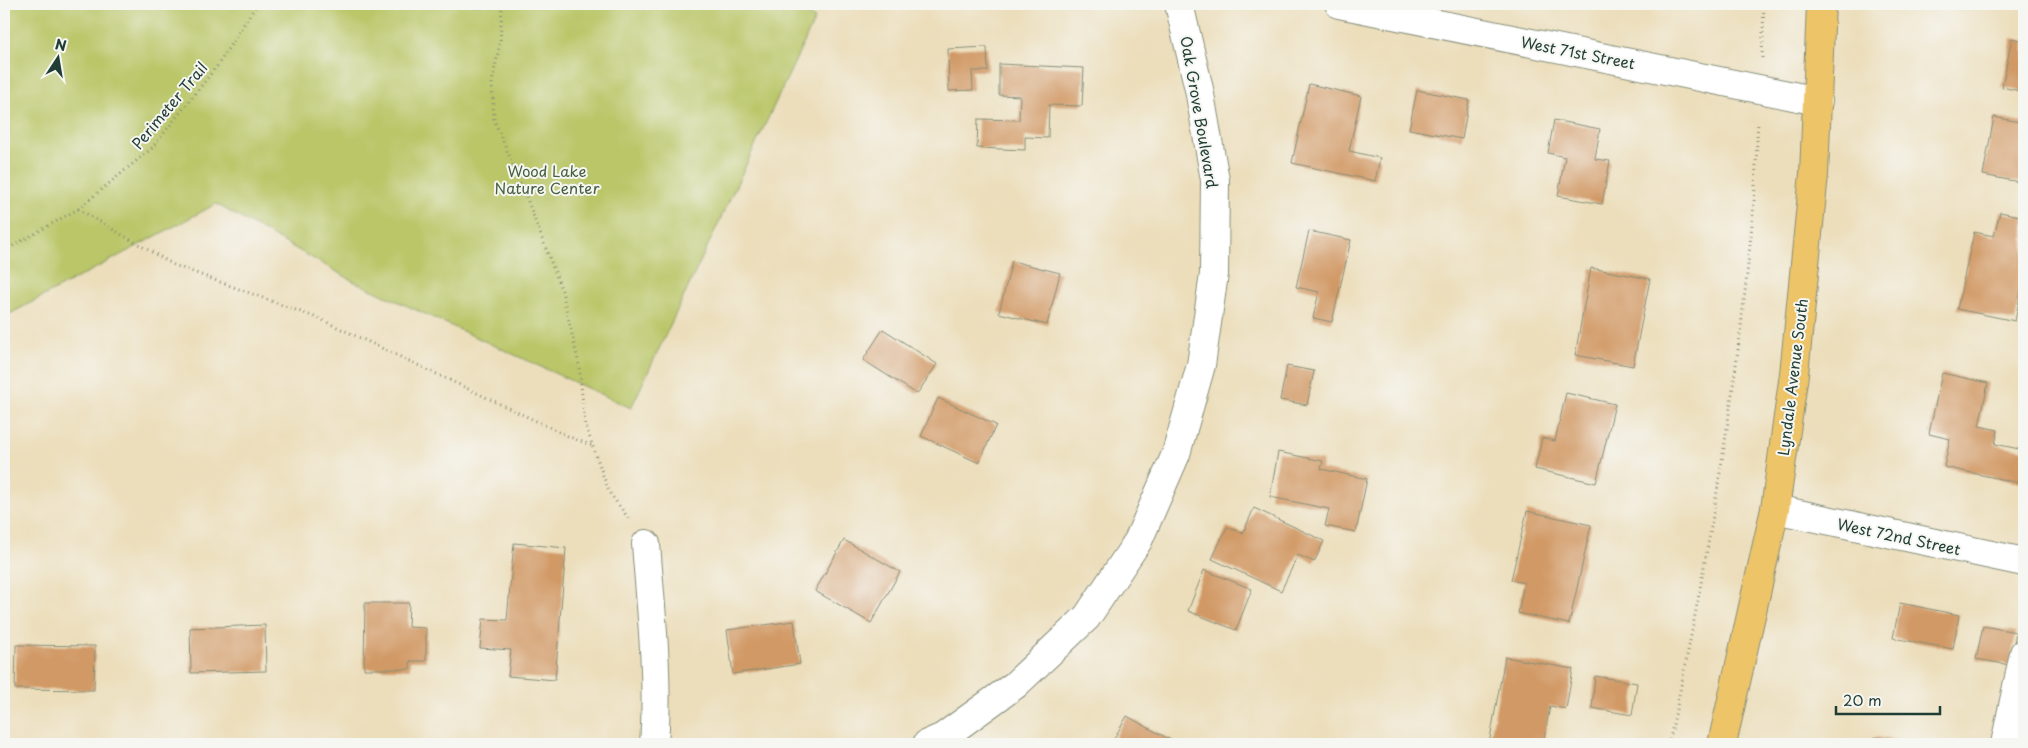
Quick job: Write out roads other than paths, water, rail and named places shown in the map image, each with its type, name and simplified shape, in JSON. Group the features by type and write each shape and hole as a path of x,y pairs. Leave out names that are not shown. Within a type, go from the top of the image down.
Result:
{"main road":[{"name":"Lyndale Avenue South","path":"1722,744 1774,510 1794,374 1814,174 1821,4"}],"street":[{"name":"Oak Grove Boulevard","path":"940,742 1015,685 1087,617 1138,540 1176,454 1201,365 1214,274 1215,199 1215,180 1199,89 1179,4"},
{"name":"West 71st Street","path":"1339,4 1818,101"},
{"name":"West 72nd Street","path":"1774,510 2024,562"},
{"path":"646,544 653,634 656,727 654,744"},
{"path":"2005,744 2024,653"}],"park label":[{"name":"Wood Lake Nature Center","path":"547,178"}]}
